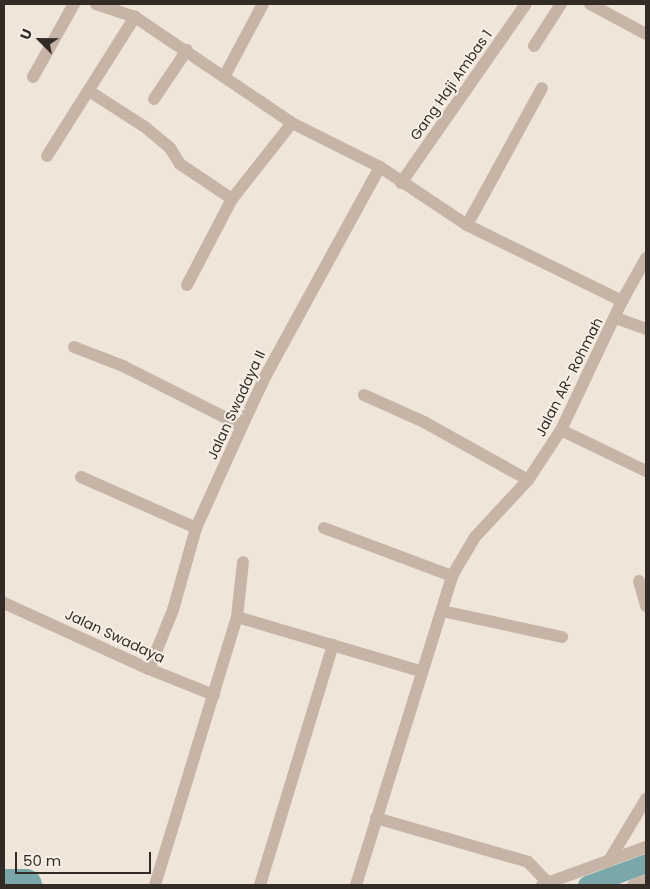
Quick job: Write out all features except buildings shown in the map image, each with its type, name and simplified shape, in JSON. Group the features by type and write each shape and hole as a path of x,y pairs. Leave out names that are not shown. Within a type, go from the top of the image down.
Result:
{"street":[{"path":"33,77 74,4"},
{"path":"96,4 129,11 292,122 380,167 401,183 467,225 622,301"},
{"path":"224,77 263,4"},
{"name":"Gang Haji Ambas 1","path":"401,183 526,4"},
{"path":"534,46 561,4"},
{"path":"590,4 645,30"},
{"path":"47,156 89,91 129,11"},
{"path":"154,99 187,50"},
{"path":"467,225 542,88"},
{"path":"89,91 145,127 170,148 180,164 232,199"},
{"path":"187,285 232,199 292,122"},
{"name":"Jalan Swadaya II","path":"148,669 173,610 196,528 242,426 266,375 380,167"},
{"name":"Jalan AR- Rohmah","path":"356,885 402,742 420,672 442,611 452,576 475,537 528,480 561,430 616,318 622,301 646,258"},
{"path":"616,318 646,329"},
{"path":"74,347 123,366 242,426"},
{"path":"364,394 424,422 528,480"},
{"path":"561,430 646,471"},
{"path":"81,477 196,528"},
{"path":"324,528 452,576"},
{"path":"155,885 237,617 243,562"},
{"path":"639,581 646,606"},
{"name":"Jalan Swadaya","path":"4,603 148,669 214,695"},
{"path":"442,611 562,637"},
{"path":"237,617 420,672"},
{"path":"260,885 333,645"},
{"path":"608,862 646,799"},
{"path":"376,818 528,862 545,884 646,847"},
{"path":"633,885 646,880"}],"waterway":[{"path":"587,885 646,863"},
{"path":"4,885 26,885"}]}
